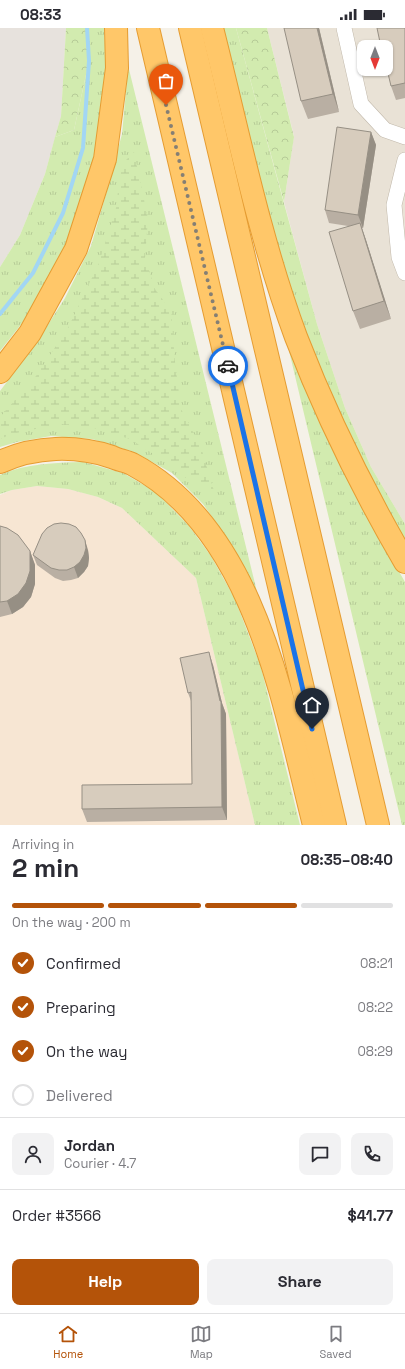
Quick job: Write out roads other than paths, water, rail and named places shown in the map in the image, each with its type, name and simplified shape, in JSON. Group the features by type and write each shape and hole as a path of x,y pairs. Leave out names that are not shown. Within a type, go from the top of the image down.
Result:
{"highway":[{"path":"0,372 30,333 76,249 106,159 117,68 116,28"},
{"path":"148,28 335,825"},
{"path":"190,28 378,825"},
{"path":"212,28 259,218 296,336 348,457 405,562"},
{"path":"0,462 10,457 37,451 65,449 97,452 131,464 162,484 189,508 206,528 230,566 243,590 262,632 293,741 314,825"}],"street":[{"path":"344,28 361,104 385,130 405,137"},
{"path":"405,160 394,205 399,257 405,273"}],"waterway":[{"path":"0,314 33,273 63,213 83,148 89,61 87,28"}]}
